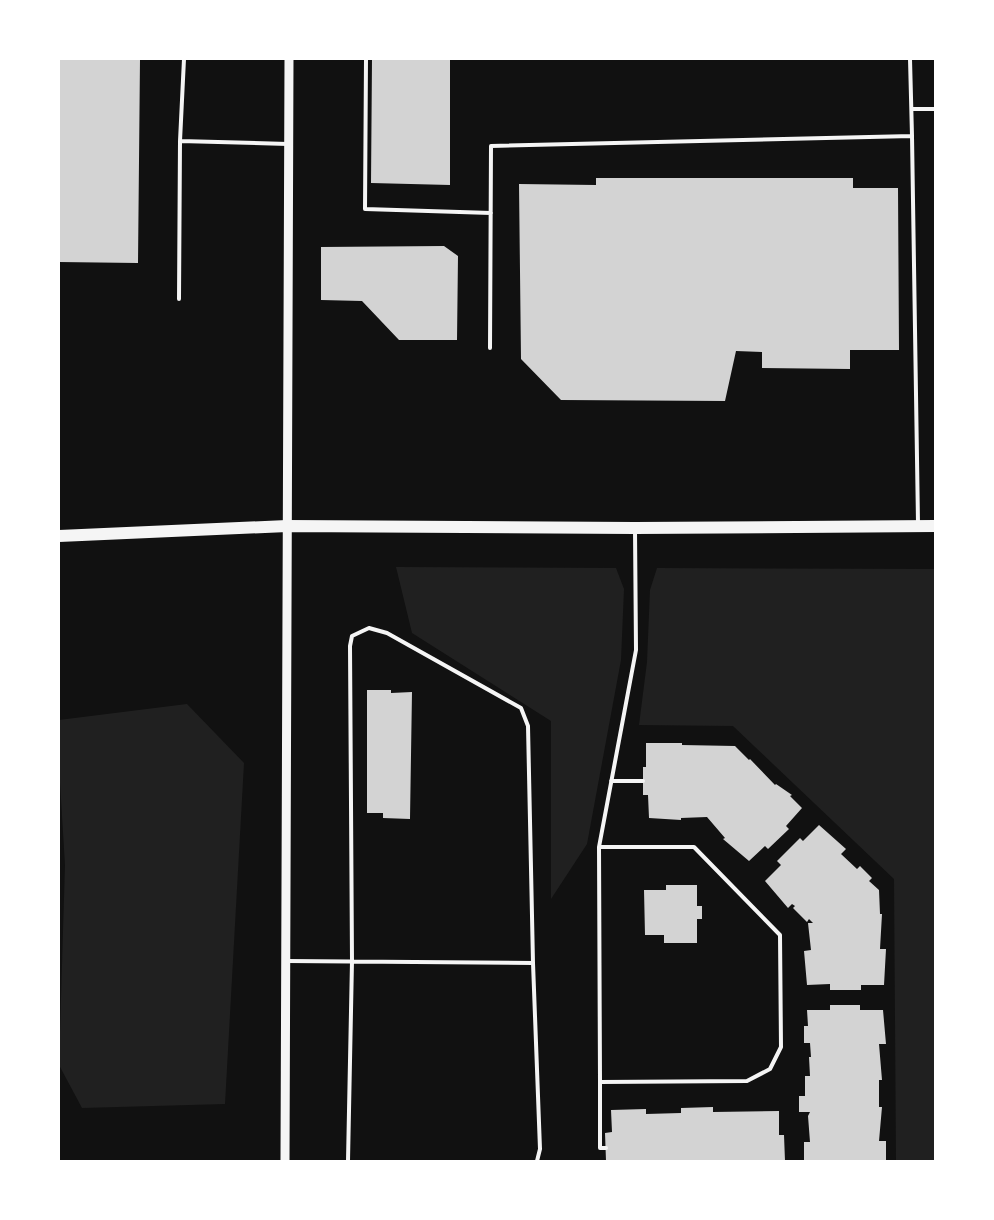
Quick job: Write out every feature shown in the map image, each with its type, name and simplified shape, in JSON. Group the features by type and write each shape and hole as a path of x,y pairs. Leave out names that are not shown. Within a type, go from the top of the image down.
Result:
{"main road":[{"path":"59,536 287,526 635,528 935,526"}],"street":[{"path":"285,1161 289,59"}],"lane":[{"path":"179,299 180,142 184,59"},
{"path":"366,59 365,209 491,213"},
{"path":"910,59 918,526"},
{"path":"912,109 935,109"},
{"path":"490,348 491,146 912,136"},
{"path":"180,142 290,144"},
{"path":"606,1148 600,1148 599,847 636,650 635,528"},
{"path":"348,1161 352,961 350,646 352,636 370,628 387,633 522,708 528,726 533,963 540,1149 538,1161"},
{"path":"611,780 643,781"},
{"path":"599,847 694,847 780,935 782,1046 770,1069 747,1081 600,1082"},
{"path":"287,961 533,963"}],"shaded area":[{"path":"396,567 616,568 624,589 621,660 587,844 551,899 551,721 412,633"},
{"path":"657,568 935,569 935,1161 896,1161 894,879 733,726 639,725 647,662 650,590"},
{"path":"187,704 244,763 225,1104 82,1108 59,1065 65,865 59,766 59,720"}],"building":[{"path":"59,59 140,59 138,263 59,262"},
{"path":"372,59 450,59 450,185 371,183"},
{"path":"596,178 853,178 853,188 898,188 899,350 850,350 850,369 762,368 762,352 736,351 725,401 561,400 521,359 519,184 596,185"},
{"path":"444,246 458,256 457,340 399,340 362,301 321,300 321,247"},
{"path":"367,690 391,690 391,693 412,692 410,819 383,818 383,813 367,813"},
{"path":"646,743 735,746 775,785 792,795 790,796 802,808 786,826 789,829 768,849 765,846 749,861 723,839 725,838 707,817 681,818 681,820 649,818 648,795 643,795 643,767 646,767"},
{"path":"819,825 846,849 841,854 857,869 860,866 872,878 869,881 879,890 880,914 882,914 880,949 886,949 884,985 861,985 861,990 830,990 830,984 807,985 804,951 811,950 808,923 813,923 809,919 807,922 793,908 795,906 792,904 788,908 765,881 781,865 777,861 800,838 803,841"},
{"path":"666,885 697,885 697,906 702,906 702,919 697,919 697,943 664,943 664,935 645,935 644,890 666,890"},
{"path":"830,1005 860,1005 860,1010 883,1010 886,1044 879,1044 882,1080 879,1080 879,1107 882,1107 879,1141 886,1141 886,1160 804,1160 804,1142 810,1142 808,1116 810,1112 799,1112 799,1096 805,1096 805,1076 810,1076 809,1057 811,1057 810,1043 804,1043 804,1026 808,1026 807,1010 830,1010"},
{"path":"713,1107 713,1112 779,1111 779,1135 784,1135 785,1161 606,1161 605,1133 612,1132 611,1110 646,1109 646,1114 681,1113 681,1108"}]}
